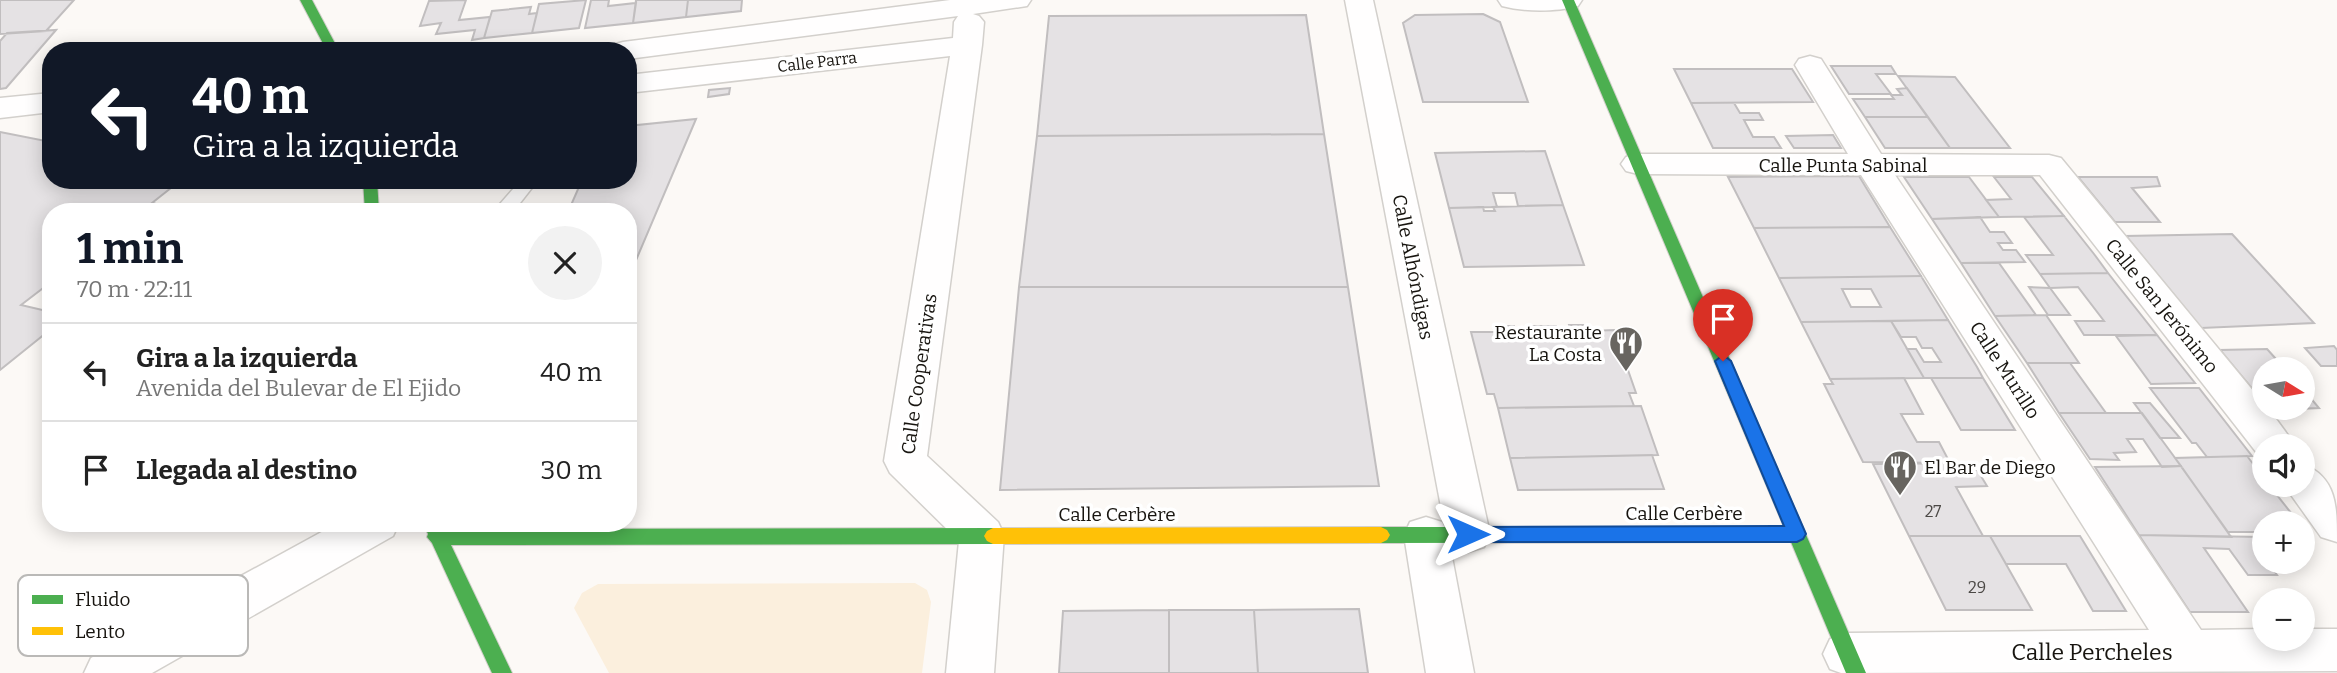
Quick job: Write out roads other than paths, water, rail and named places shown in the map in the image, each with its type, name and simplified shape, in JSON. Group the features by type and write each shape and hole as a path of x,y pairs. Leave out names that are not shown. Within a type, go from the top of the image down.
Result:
{"street":[{"path":"306,0 328,42"},
{"name":"Calle Parra","path":"637,49 1017,0"},
{"name":"Calle Alhóndigas","path":"1359,0 1447,534 1450,673"},
{"path":"1511,0 1568,0 1852,663"},
{"path":"967,45 971,6"},
{"name":"Calle Parra","path":"637,83 967,45"},
{"name":"Calle Cooperativas","path":"967,45 905,461 982,536"},
{"name":"Calle Murillo","path":"1810,65 1871,165 2196,662"},
{"path":"0,108 42,103"},
{"name":"Calle Punta Sabinal","path":"1638,164 2049,165"},
{"name":"Calle San Jerónimo","path":"2049,165 2265,434"},
{"path":"2315,496 2337,524"},
{"path":"248,595 361,532"},
{"path":"435,532 502,673"},
{"name":"Calle Cerbère","path":"617,532 982,536 1797,534"},
{"path":"970,673 982,536"},
{"name":"Calle Percheles","path":"1852,663 2196,662 2337,650"},
{"path":"108,673 138,656"}],"place":[{"name":"Restaurante La Costa","path":"1626,373"},
{"name":"El Bar de Diego","path":"1900,497"}]}
